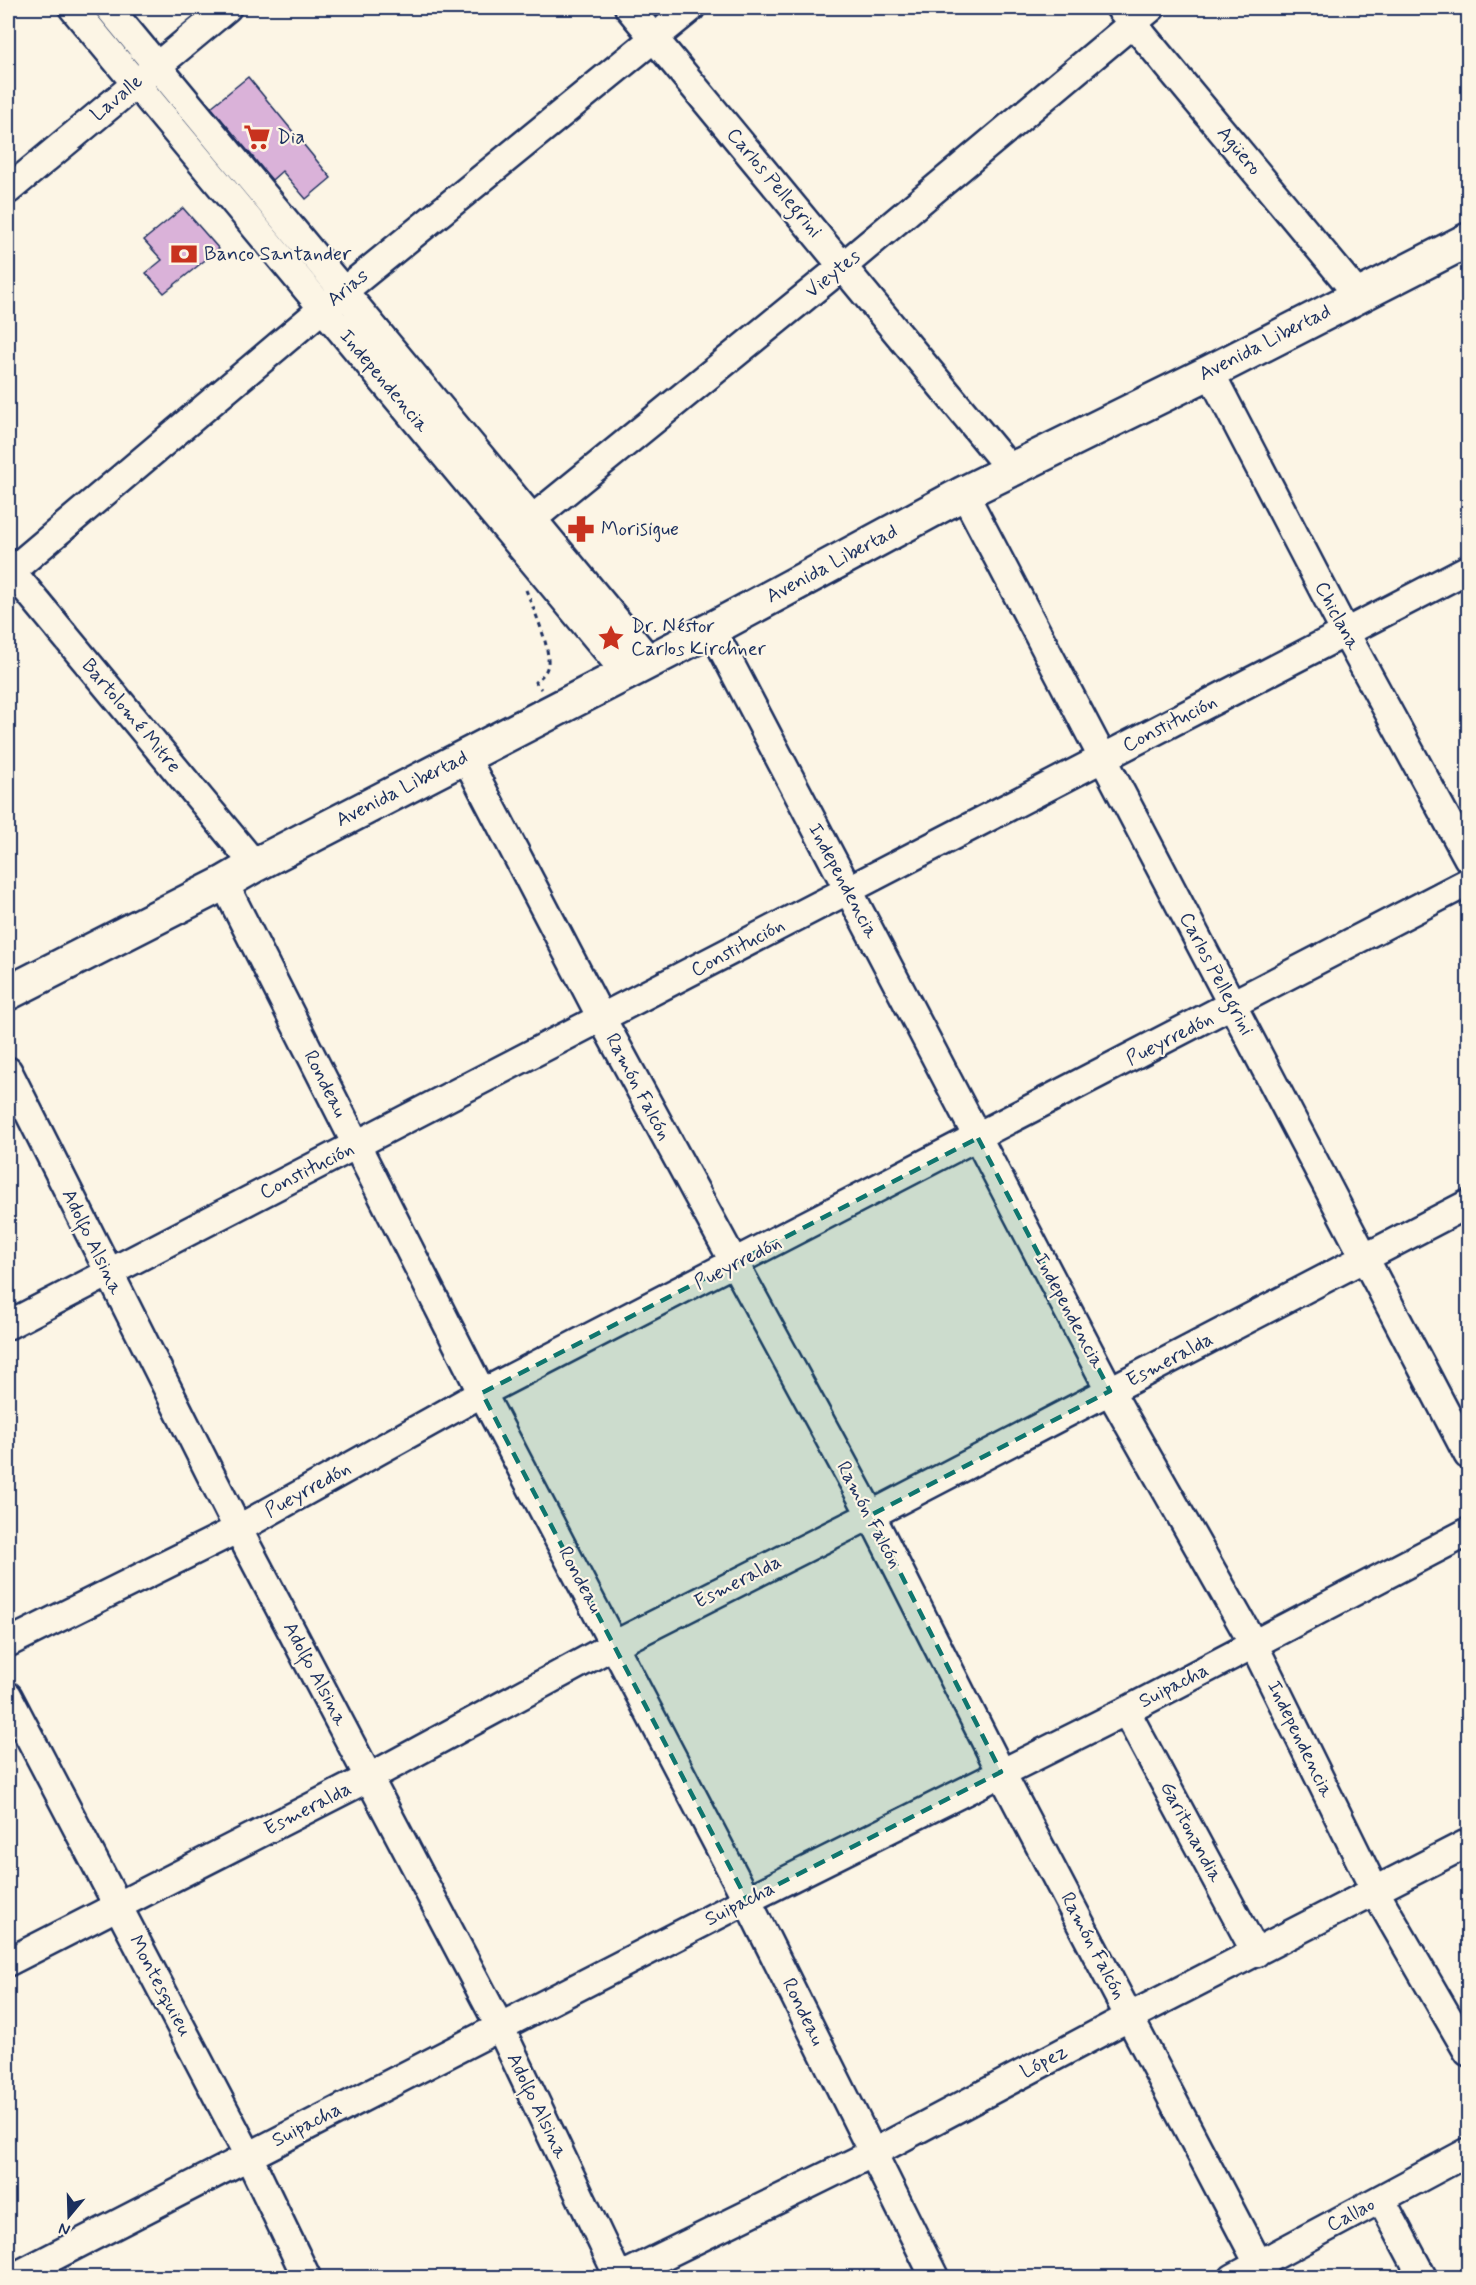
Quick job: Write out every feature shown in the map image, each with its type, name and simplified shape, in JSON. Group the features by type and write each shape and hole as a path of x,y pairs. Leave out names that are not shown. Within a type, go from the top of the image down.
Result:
{"main road":[{"name":"Avenida Libertad","path":"8,993 712,629 964,492 1210,372 1358,295 1466,248"}],"street":[{"name":"Independencia","path":"73,8 532,560 638,666"},
{"name":"Independencia","path":"109,8 533,518 638,666"},
{"name":"Lavalle","path":"8,190 227,8"},
{"name":"Carlos Pellegrini","path":"629,8 1010,469"},
{"name":"Arias","path":"9,570 323,308 691,8"},
{"name":"Vieytes","path":"512,535 843,266 1135,13"},
{"name":"Agüero","path":"1135,13 1358,295"},
{"name":"Chiclana","path":"1210,372 1346,634 1468,858"},
{"name":"Carlos Pellegrini","path":"964,492 1102,759 1366,1256 1468,1455"},
{"name":"Constitución","path":"8,1325 1468,569"},
{"name":"Bartolomé Mitre","path":"9,570 255,865"},
{"name":"Independencia","path":"712,629 1110,1391 1254,1645 1376,1893 1468,2052"},
{"name":"Ramón Falcón","path":"465,756 602,1019 871,1515 1001,1772 1131,2016 1262,2271"},
{"name":"Pueyrredón","path":"8,1643 238,1529 482,1394 1233,1007 1468,882"},
{"name":"Rondeau","path":"224,883 482,1394 747,1900 935,2277"},
{"name":"Adolfo Alsina","path":"8,1071 107,1273 238,1529 500,2027 619,2277"},
{"name":"Esmeralda","path":"8,1962 370,1777 614,1645 871,1515 1468,1204"},
{"name":"Suipacha","path":"12,2277 747,1900 1126,1711 1468,1532"},
{"name":"Montesquieu","path":"8,1696 248,2155 307,2277"},
{"name":"Garitonandia","path":"1126,1711 1256,1953"},
{"name":"López","path":"619,2277 873,2153 1131,2016 1376,1893 1468,1843"},
{"name":"Callao","path":"1233,2277 1262,2271 1381,2199 1468,2152"},
{"path":"1381,2199 1423,2277"}],"path":[{"path":"532,560 519,573 542,630 548,666 545,674 535,682 557,708"}],"highlighted area":[{"path":"978,1138 1110,1391 871,1515 1001,1772 747,1900 482,1393"}],"building":[{"path":"248,77 331,178 306,199 282,171 272,180 211,107"},
{"name":"Banco Santander","path":"183,208 219,249 164,293 146,273 162,260 144,240"}],"place":[{"name":"Dia","path":"257,137"},
{"name":"Banco Santander","path":"184,254"},
{"name":"Morisigue","path":"581,529"},
{"name":"Dr. Néstor Carlos Kirchner","path":"611,638"}]}
